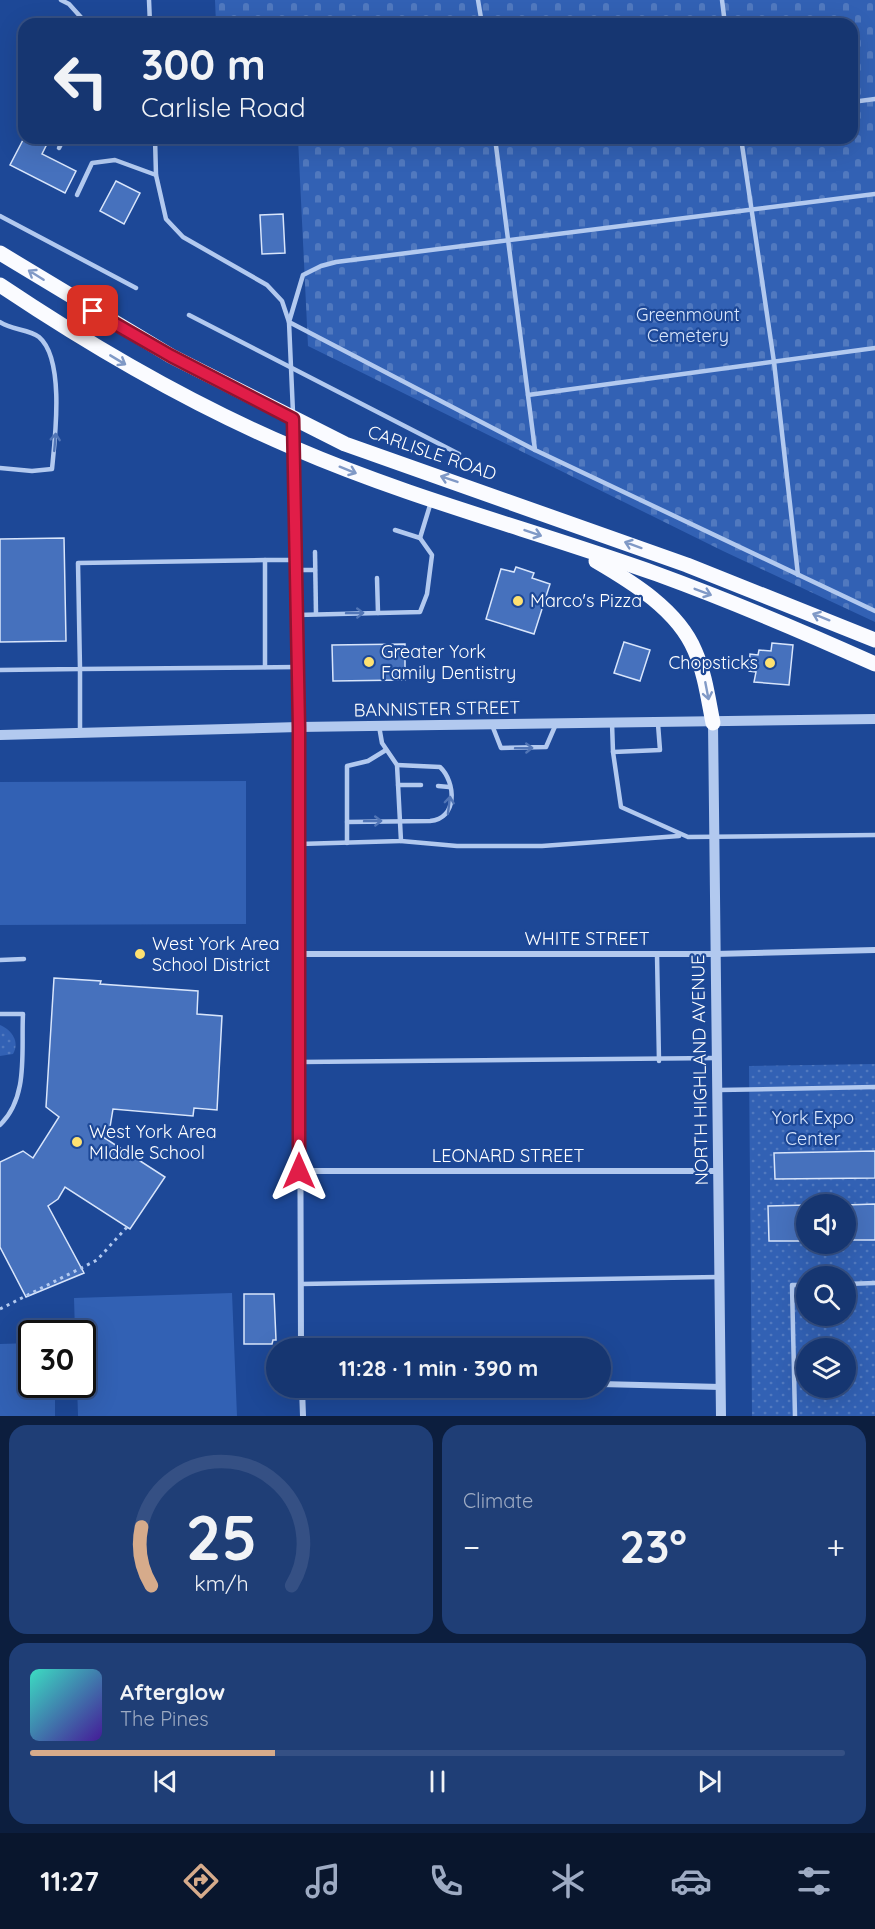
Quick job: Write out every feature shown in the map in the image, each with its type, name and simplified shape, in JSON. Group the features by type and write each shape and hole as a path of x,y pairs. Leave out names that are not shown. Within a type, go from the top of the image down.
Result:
{"main road":[{"name":"CARLISLE ROAD","path":"0,253 171,356 345,444 676,561 875,640"},
{"path":"0,285 68,330 137,371 213,411 294,448 431,500 668,579 875,664"},
{"path":"568,544 629,580 659,605 682,630 694,648 704,678 713,723"}],"street":[{"path":"293,419 299,727 299,1171 302,1338"},
{"name":"BANNISTER STREET","path":"0,735 80,735 299,727 875,719"},
{"name":"NORTH HIGHLAND AVENUE","path":"713,723 721,1416"},
{"name":"WHITE STREET","path":"300,954 715,954 875,950"},
{"name":"LEONARD STREET","path":"299,1171 717,1171"},
{"path":"611,1384 721,1387"},
{"path":"302,1398 303,1416"}],"lane":[{"path":"61,0 70,2 82,18"},
{"path":"149,0 150,18"},
{"path":"478,0 481,18"},
{"path":"722,0 724,18"},
{"path":"858,101 875,99"},
{"path":"59,148 61,144"},
{"path":"155,144 156,175 166,219 183,237 267,285 282,301 289,322 293,419"},
{"path":"496,144 535,450"},
{"path":"742,144 774,362 798,575"},
{"path":"77,195 92,163 116,160 156,175"},
{"path":"289,322 303,275 336,262 875,194"},
{"path":"0,216 136,288"},
{"path":"189,315 459,454"},
{"path":"0,322 39,336 49,352 55,381 56,434 52,469 32,471 0,468"},
{"path":"289,322 535,450 875,611"},
{"path":"528,395 875,348"},
{"path":"420,538 431,500"},
{"path":"297,615 420,612 424,606 432,555 420,538 395,530"},
{"path":"315,552 316,614"},
{"path":"265,560 265,667"},
{"path":"80,735 78,563 296,560"},
{"path":"296,570 315,570"},
{"path":"377,578 378,613"},
{"path":"0,670 298,667"},
{"path":"612,723 613,752 621,807 683,836"},
{"path":"613,752 660,750 658,723"},
{"path":"492,725 501,748 546,747 556,724"},
{"path":"379,726 386,750 397,765 401,841"},
{"path":"348,843 347,766 368,761 386,750"},
{"path":"347,822 441,820 448,815 451,804 449,787 446,772 440,766 397,765"},
{"path":"398,785 421,785"},
{"path":"438,786 449,787"},
{"path":"299,844 401,841 457,846 542,846 683,836 714,838 875,835"},
{"path":"657,954 658,1061"},
{"path":"0,960 24,959"},
{"path":"0,1014 23,1014 19,1092 11,1115 0,1125"},
{"path":"300,1062 658,1061 717,1058"},
{"path":"717,1090 875,1087"},
{"path":"301,1284 719,1277"},
{"path":"856,1284 875,1283"},
{"path":"795,1416 792,1285 796,1285"}],"path":[{"path":"0,1309 98,1260 127,1227"}],"green space":[{"name":"Greenmount Cemetery","path":"215,0 875,0 875,622 723,551 308,346 298,144 858,144 858,18 216,18"},
{"path":"246,781 246,924 0,925 0,782"},
{"path":"0,1025 14,1037 16,1045 13,1054 0,1056"},
{"name":"York Expo Center","path":"875,1064 875,1416 752,1416 749,1066"},
{"path":"232,1293 237,1416 78,1416 77,1398 96,1398 96,1320 75,1320 74,1298"},
{"path":"18,1343 18,1398 55,1398 55,1416 0,1416 0,1344"}],"building":[{"path":"21,144 47,144 42,154 76,171 65,193 10,165"},
{"path":"116,181 140,193 124,224 100,211"},
{"path":"283,214 285,253 262,254 260,215"},
{"path":"64,538 66,641 0,642 0,539"},
{"name":"Marco's Pizza","path":"516,567 534,573 532,578 550,584 534,634 486,619 501,569 514,572"},
{"path":"624,642 650,650 640,681 614,673"},
{"name":"Chopsticks","path":"772,643 793,645 789,685 754,682 756,672 749,671 750,654 758,655 759,650 771,651"},
{"name":"Greater York Family Dentistry","path":"405,644 405,680 333,681 332,645"},
{"name":"West York Area MIddle School","path":"54,978 101,981 100,984 198,991 197,1014 222,1016 217,1110 194,1108 193,1116 113,1109 110,1127 103,1137 165,1177 130,1229 65,1187 58,1199 48,1206 84,1273 26,1297 0,1247 0,1162 23,1151 33,1158 59,1117 46,1107"},
{"path":"875,1151 875,1178 775,1179 774,1153"},
{"path":"875,1204 875,1240 856,1240 856,1205"},
{"path":"796,1205 796,1241 769,1241 768,1206"},
{"path":"244,1294 274,1294 276,1338 266,1338 266,1344 244,1344"}],"place":[{"name":"Marco's Pizza","path":"518,601"},
{"name":"Greater York Family Dentistry","path":"369,662"},
{"name":"Chopsticks","path":"770,663"},
{"name":"West York Area School District","path":"140,954"},
{"name":"West York Area MIddle School","path":"77,1142"}],"route":[{"path":"93,311 171,356 293,419 299,727 299,1171"}]}
